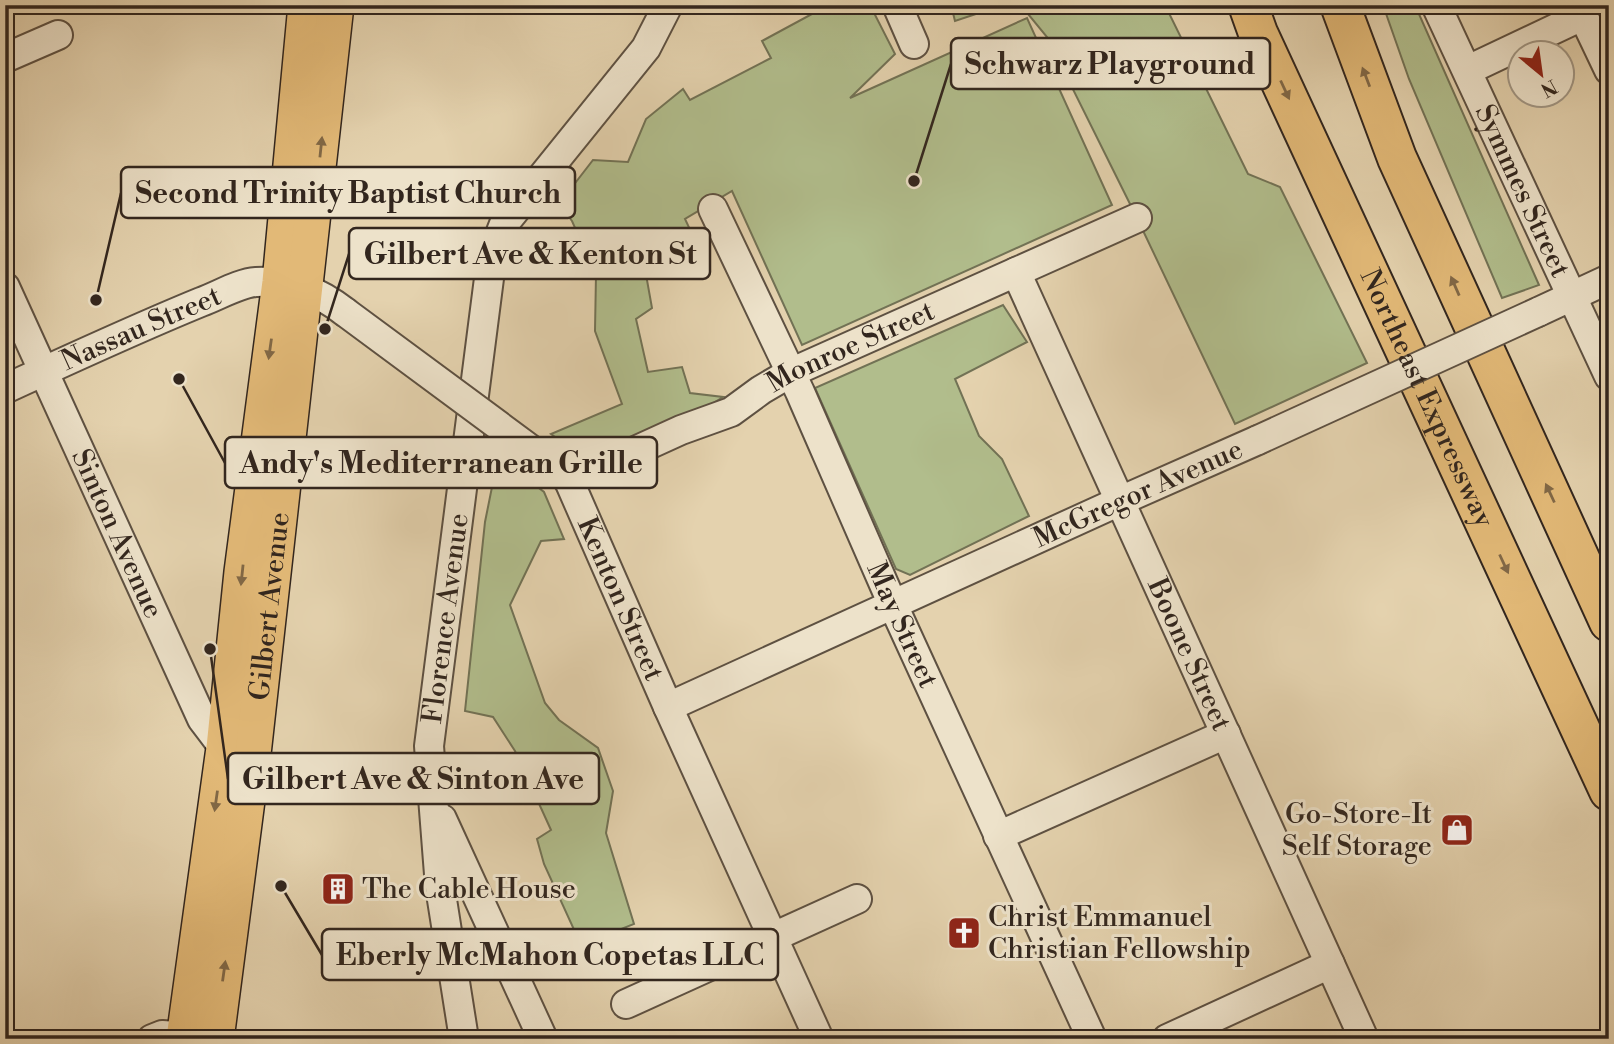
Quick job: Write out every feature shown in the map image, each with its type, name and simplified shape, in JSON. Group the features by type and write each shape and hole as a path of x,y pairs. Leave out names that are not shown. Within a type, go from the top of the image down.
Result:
{"highway":[{"name":"Northeast Expressway","path":"1248,5 1258,33 1609,791"},
{"path":"1340,5 1397,158 1609,622"}],"main road":[{"name":"Gilbert Avenue","path":"293,285 306,5"},
{"name":"Gilbert Avenue","path":"190,1038 238,751 293,285 337,5"}],"street":[{"name":"Florence Avenue","path":"464,1039 440,887 429,746 492,255 505,224 646,48 668,5"},
{"path":"897,5 914,44"},
{"name":"Symmes Street","path":"1436,5 1609,376"},
{"path":"1468,70 1580,11 1609,70"},
{"path":"5,58 58,35"},
{"name":"May Street","path":"713,209 1092,1039"},
{"name":"Monroe Street","path":"564,476 732,412 790,373 1137,218"},
{"name":"Boone Street","path":"1016,272 1364,1039"},
{"name":"McGregor Avenue","path":"668,707 1609,279"},
{"name":"Nassau Street","path":"5,389 253,282 293,285"},
{"name":"Kenton Street","path":"293,285 329,300 564,476 819,1039"},
{"name":"Sinton Avenue","path":"5,287 202,719 238,751"},
{"path":"998,836 1226,734"},
{"path":"434,801 543,1039"},
{"path":"626,1004 857,899"},
{"path":"1167,1039 1330,964"}],"green space":[{"path":"808,5 870,5 895,54 850,98 1027,18 1112,205 802,345 732,191 685,219 693,236 645,269 652,308 636,319 648,372 682,367 690,393 723,397 675,427 599,455 577,453 551,434 622,404 595,331 596,275 572,221 559,204 593,160 628,162 646,119 683,89 690,100 771,58 762,41 812,14"},
{"path":"951,5 1165,5 1248,174 1280,187 1367,363 1235,424 1047,37 1024,9 994,8 955,21"},
{"path":"1383,5 1415,5 1539,285 1502,298 1409,79"},
{"path":"1003,305 1027,342 955,379 979,436 1002,459 1029,516 910,575 896,569 815,388"},
{"path":"498,457 544,492 564,539 541,541 510,605 545,703 559,720 598,748 613,791 606,833 634,924 581,945 544,864 537,839 551,830 515,751 493,717 465,711 485,522"}],"place":[{"name":"Schwarz Playground","path":"914,181"},
{"name":"Second Trinity Baptist Church","path":"96,300"},
{"name":"Gilbert Ave & Kenton St","path":"325,329"},
{"name":"Andy's Mediterranean Grille","path":"179,379"},
{"name":"Gilbert Ave & Sinton Ave","path":"210,649"},
{"name":"Go-Store-It Self Storage","path":"1457,830"},
{"name":"Eberly McMahon Copetas LLC","path":"281,886"},
{"name":"The Cable House","path":"338,889"},
{"name":"Christ Emmanuel Christian Fellowship","path":"964,933"}]}
